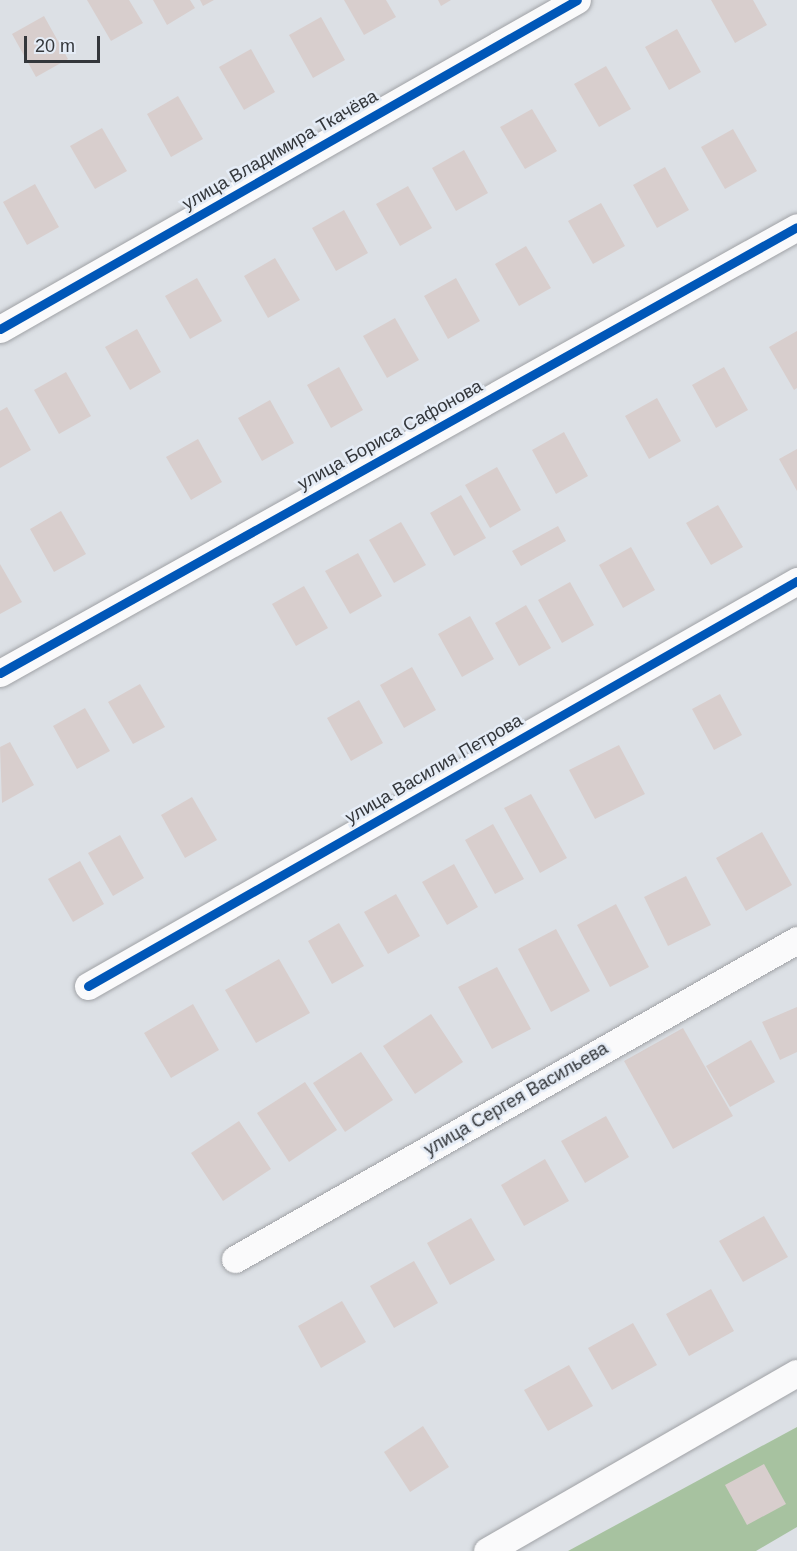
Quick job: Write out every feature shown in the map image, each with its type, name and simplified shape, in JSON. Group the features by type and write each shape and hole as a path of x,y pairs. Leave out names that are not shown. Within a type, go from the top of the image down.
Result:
{"street":[{"name":"улица Владимира Ткачёва","path":"0,329 577,0"},
{"name":"улица Бориса Сафонова","path":"0,673 797,227"},
{"name":"улица Василия Петрова","path":"88,986 797,581"},
{"name":"улица Сергея Васильева","path":"235,1259 797,940"},
{"path":"487,1551 797,1373"}],"green space":[{"path":"797,1427 797,1527 756,1551 568,1551"}],"building":[{"path":"87,0 129,0 143,23 111,41"},
{"path":"153,0 190,0 195,8 167,25"},
{"path":"200,0 214,0 203,6"},
{"path":"344,0 386,0 396,17 364,35"},
{"path":"438,0 451,0 441,6"},
{"path":"711,0 753,0 767,25 735,43"},
{"path":"44,16 68,59 36,77 12,34"},
{"path":"321,17 345,60 313,78 289,35"},
{"path":"677,29 701,72 669,90 645,47"},
{"path":"251,49 275,92 244,110 219,67"},
{"path":"606,66 631,109 599,127 574,84"},
{"path":"178,96 203,139 171,157 147,114"},
{"path":"532,109 557,151 525,169 500,127"},
{"path":"102,128 127,171 95,189 70,146"},
{"path":"733,129 757,171 725,189 701,147"},
{"path":"464,150 488,193 456,211 432,168"},
{"path":"665,167 689,210 657,228 633,185"},
{"path":"35,184 59,227 27,245 3,202"},
{"path":"408,186 432,228 400,246 376,204"},
{"path":"601,203 625,246 593,264 568,221"},
{"path":"344,210 368,253 336,271 312,228"},
{"path":"526,246 551,288 519,306 495,264"},
{"path":"275,258 300,300 268,318 244,276"},
{"path":"197,278 222,321 190,339 165,296"},
{"path":"456,278 480,321 448,339 424,296"},
{"path":"395,318 419,360 387,378 363,336"},
{"path":"137,329 161,372 130,390 105,347"},
{"path":"797,331 797,388 794,390 769,347"},
{"path":"339,367 363,410 331,428 307,385"},
{"path":"724,367 748,410 716,428 692,385"},
{"path":"66,372 91,416 59,434 34,390"},
{"path":"657,398 681,441 649,459 625,416"},
{"path":"270,400 294,443 262,461 238,418"},
{"path":"7,407 31,450 0,468 0,411"},
{"path":"564,432 588,476 556,494 532,450"},
{"path":"198,439 222,482 191,500 166,457"},
{"path":"797,449 797,491 779,459"},
{"path":"497,467 521,510 490,528 465,485"},
{"path":"461,495 486,538 454,556 430,513"},
{"path":"718,505 743,547 711,565 686,523"},
{"path":"61,511 86,554 54,572 30,529"},
{"path":"401,522 426,565 394,583 369,540"},
{"path":"558,526 566,541 521,566 512,551"},
{"path":"631,547 655,590 623,608 599,565"},
{"path":"358,553 382,596 350,614 325,571"},
{"path":"0,564 22,602 0,614"},
{"path":"570,582 594,625 562,643 538,600"},
{"path":"304,586 328,628 296,646 272,604"},
{"path":"526,605 551,648 519,666 495,623"},
{"path":"470,616 494,659 462,677 438,634"},
{"path":"412,667 436,710 404,728 380,685"},
{"path":"140,684 165,727 133,744 108,702"},
{"path":"720,694 742,735 714,750 692,709"},
{"path":"359,700 383,743 351,761 327,718"},
{"path":"85,708 110,751 77,769 53,726"},
{"path":"10,742 34,785 2,803 0,747"},
{"path":"619,745 645,794 595,819 569,770"},
{"path":"531,794 567,858 540,873 504,808"},
{"path":"192,797 217,840 185,858 161,815"},
{"path":"493,824 524,879 495,894 465,840"},
{"path":"762,832 792,885 746,911 716,858"},
{"path":"120,835 144,878 113,896 88,853"},
{"path":"80,861 104,904 73,922 48,879"},
{"path":"454,864 478,907 447,925 422,882"},
{"path":"686,876 711,925 668,946 644,897"},
{"path":"396,894 420,936 388,954 364,912"},
{"path":"616,904 649,967 610,987 577,925"},
{"path":"339,923 364,966 332,984 308,941"},
{"path":"556,929 590,991 551,1012 518,949"},
{"path":"279,959 310,1013 256,1043 225,990"},
{"path":"497,967 531,1029 492,1049 458,987"},
{"path":"193,1004 219,1050 171,1078 144,1033"},
{"path":"797,1007 797,1052 780,1060 762,1022"},
{"path":"431,1014 463,1062 415,1094 383,1046"},
{"path":"683,1028 733,1116 673,1149 624,1061"},
{"path":"751,1040 775,1082 730,1107 706,1066"},
{"path":"361,1052 393,1100 345,1132 313,1083"},
{"path":"305,1082 337,1130 289,1162 257,1113"},
{"path":"606,1116 629,1157 585,1183 561,1141"},
{"path":"239,1121 271,1169 223,1201 191,1153"},
{"path":"545,1159 569,1201 524,1226 501,1185"},
{"path":"764,1216 788,1257 743,1282 719,1241"},
{"path":"471,1218 495,1260 450,1285 427,1243"},
{"path":"414,1261 438,1303 394,1328 370,1286"},
{"path":"711,1289 734,1331 689,1356 666,1314"},
{"path":"342,1301 366,1342 321,1368 298,1326"},
{"path":"633,1323 657,1365 612,1390 588,1348"},
{"path":"569,1365 593,1406 548,1431 524,1390"},
{"path":"423,1426 449,1467 410,1492 384,1452"},
{"path":"764,1464 786,1504 747,1525 725,1485"}],"cycle path":[{"path":"0,329 577,0"},
{"path":"0,673 797,227"},
{"path":"88,986 797,581"}]}
